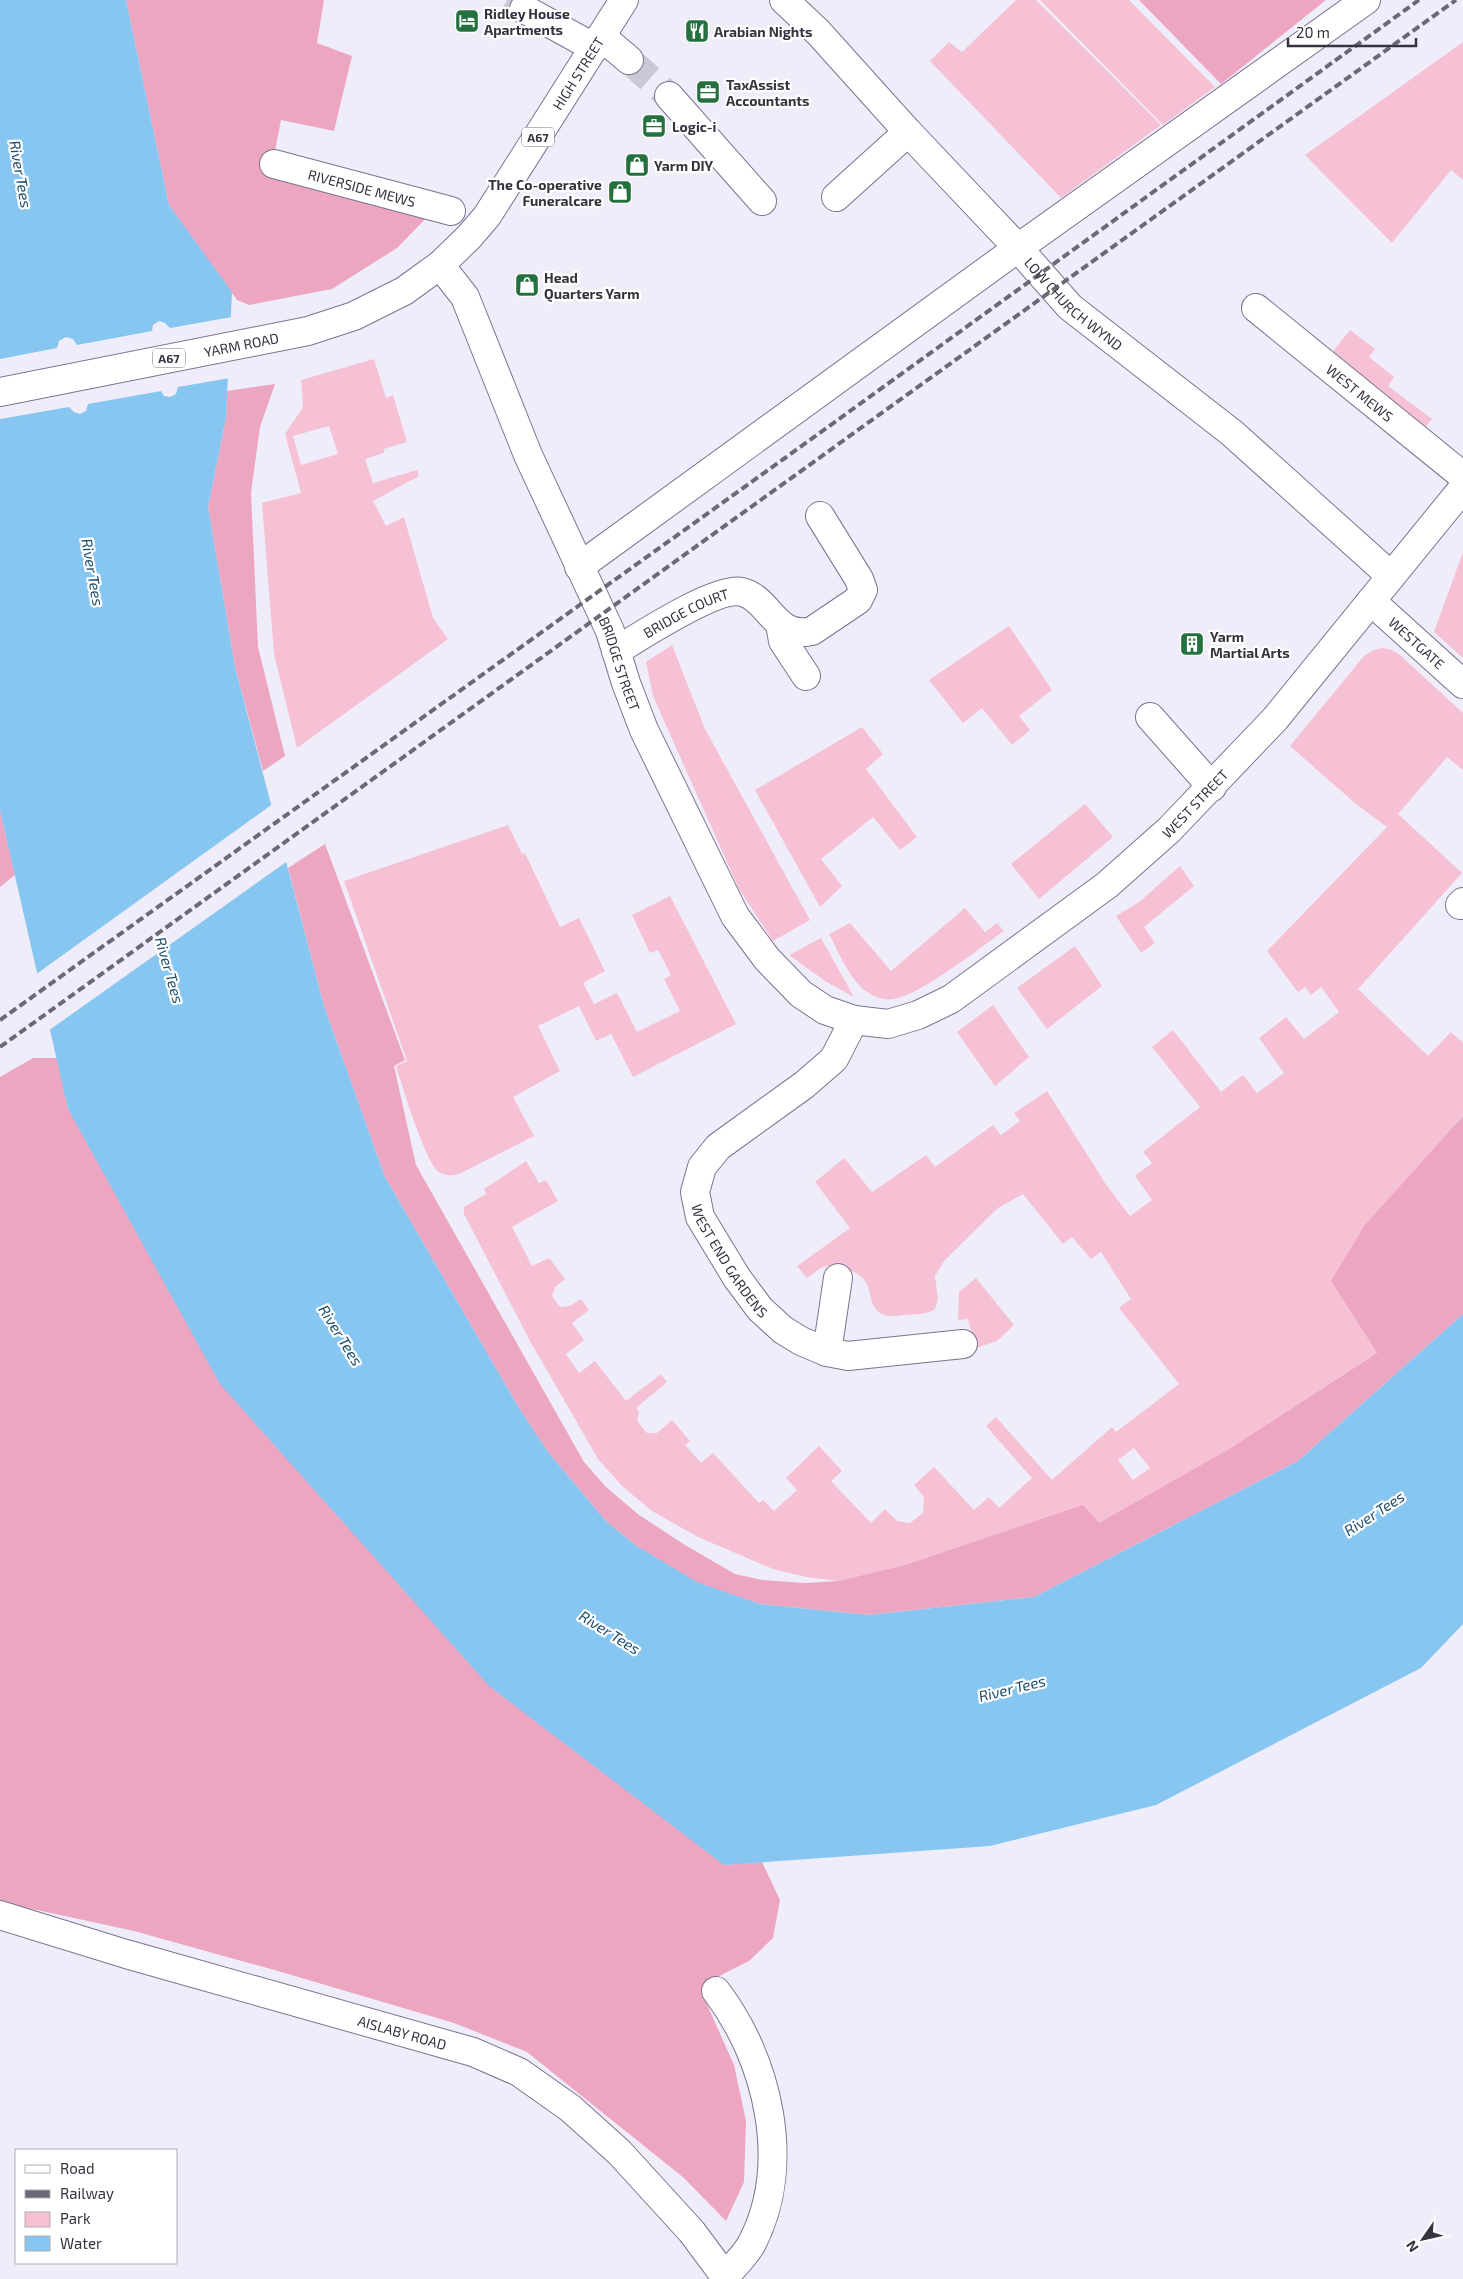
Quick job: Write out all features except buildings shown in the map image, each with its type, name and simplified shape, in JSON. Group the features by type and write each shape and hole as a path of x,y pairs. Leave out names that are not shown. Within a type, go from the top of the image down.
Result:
{"street":[{"name":"HIGH STREET","path":"440,265 487,216 624,0"},
{"name":"LOW CHURCH WYND","path":"784,0 818,32 908,132 1018,248 1070,308 1232,433 1391,576"},
{"path":"579,567 1018,248 1366,0"},
{"path":"524,9 598,42 629,60"},
{"path":"669,96 762,201"},
{"path":"836,197 908,132"},
{"name":"RIVERSIDE MEWS","path":"274,164 451,211"},
{"name":"YARM ROAD","path":"0,392 298,333 337,323 404,291 440,265"},
{"name":"BRIDGE STREET","path":"440,265 465,297 528,455 579,567 603,614 644,730 735,916 766,959 801,994 825,1010 854,1020"},
{"name":"WEST MEWS","path":"1256,308 1463,476"},
{"name":"WEST STREET","path":"854,1020 888,1024 918,1015 951,999 1106,885 1169,830 1275,719 1463,488"},
{"name":"BRIDGE COURT","path":"616,651 665,620 734,591 751,596 780,624 797,632 812,631 862,596 863,584 820,516"},
{"name":"WESTGATE","path":"1371,601 1463,684"},
{"path":"780,624 782,641 806,676"},
{"path":"1150,717 1212,787"},
{"name":"WEST END GARDENS","path":"854,1020 834,1059 804,1085 718,1147 702,1167 695,1192 700,1217 713,1240 760,1309 783,1330 827,1352 848,1356 963,1344"},
{"path":"827,1352 838,1278"},
{"name":"AISLABY ROAD","path":"0,1915 126,1954 473,2052 519,2072 570,2108 619,2152 692,2232 726,2277"},
{"path":"716,1991 732,2011 758,2071 768,2109 772,2146 771,2183 763,2217 751,2245 726,2277"}],"green space":[{"path":"1016,0 1036,0 1161,125 1061,198 930,61 949,42 962,52"},
{"path":"1040,0 1129,0 1215,87 1163,125"},
{"path":"1463,42 1463,180 1451,170 1392,243 1305,155"},
{"path":"1350,330 1375,349 1369,357 1394,377 1388,386 1432,419 1425,428 1330,355"},
{"path":"374,359 386,398 393,395 407,442 384,449 384,453 365,459 373,483 417,470 419,476 373,501 386,526 404,517 433,618 448,639 297,748 274,654 262,503 301,493 285,434 303,407 301,380","holes":["329,426 338,454 301,465 293,436"]},
{"path":"1463,552 1463,658 1434,632"},
{"path":"1009,626 1052,690 1019,716 1030,730 1012,745 982,708 963,723 929,680"},
{"path":"672,645 705,729 810,920 773,941 739,889 653,696 646,662"},
{"path":"1382,648 1392,650 1400,655 1463,713 1463,770 1447,757 1398,814 1462,873 1358,989 1428,1056 1451,1032 1463,1043 1463,1115 1331,1281 1377,1353 1229,1449 1099,1524 996,1535 905,1565 838,1581 806,1577 773,1569 698,1537 652,1511 623,1487 598,1459 530,1341 464,1214 464,1207 486,1194 484,1189 526,1161 539,1183 546,1180 558,1201 512,1227 532,1266 549,1258 565,1279 555,1287 552,1296 560,1307 570,1306 581,1299 589,1310 572,1323 584,1340 566,1354 579,1373 595,1361 626,1401 661,1374 667,1382 636,1408 639,1411 637,1421 647,1433 657,1433 672,1420 690,1441 685,1445 701,1463 713,1453 759,1503 763,1500 774,1511 797,1490 786,1478 819,1446 842,1471 831,1481 871,1523 885,1509 897,1521 910,1523 923,1513 924,1497 914,1485 934,1467 974,1510 989,1497 999,1508 1032,1478 986,1426 996,1417 1052,1480 1112,1427 1116,1432 1179,1384 1119,1308 1131,1299 1101,1252 1091,1259 1072,1237 1063,1244 1023,1194 998,1208 944,1261 935,1276 938,1299 935,1309 924,1313 892,1316 882,1314 876,1309 865,1281 852,1271 828,1266 821,1268 807,1278 797,1266 850,1228 815,1182 844,1158 872,1192 926,1155 935,1167 993,1125 1001,1135 1020,1121 1014,1113 1047,1091 1107,1186 1130,1216 1152,1200 1135,1176 1152,1163 1143,1152 1200,1107 1152,1047 1173,1030 1221,1092 1243,1075 1257,1093 1284,1073 1259,1038 1286,1017 1304,1039 1339,1012 1321,987 1311,995 1305,987 1298,992 1267,951 1387,827 1356,804 1290,746 1364,656","holes":["1134,1448 1150,1468 1133,1480 1118,1460"]},
{"path":"862,727 883,754 866,769 917,837 900,850 873,817 821,859 842,886 820,907 755,790"},
{"path":"1085,804 1113,837 1039,899 1011,864"},
{"path":"508,825 522,854 525,853 560,927 579,918 605,971 583,983 594,1004 617,993 637,1032 680,1011 664,979 671,975 658,950 650,953 632,915 670,896 736,1024 633,1077 611,1034 596,1041 579,1006 538,1026 560,1071 513,1097 534,1136 459,1174 447,1175 440,1173 434,1167 415,1124 396,1066 407,1061 344,881"},
{"path":"1180,866 1194,886 1144,927 1155,943 1141,953 1116,916 1139,902"},
{"path":"965,908 985,932 997,923 1004,931 933,981 918,990 893,999 882,999 874,996 858,984 844,964 829,934 850,923 891,971"},
{"path":"821,938 854,997 825,981 789,955"},
{"path":"1075,946 1102,986 1047,1029 1017,988"},
{"path":"993,1005 1029,1057 995,1086 957,1032"},
{"path":"976,1278 1014,1325 997,1341 976,1348 968,1319 958,1320 959,1292"}],"shaded area":[{"path":"126,0 324,0 317,43 352,56 334,131 281,120 272,166 432,212 397,248 332,289 249,305 237,300 169,205"},
{"path":"1139,0 1326,0 1221,84"},
{"path":"275,384 260,427 251,493 258,647 285,756 263,771 235,667 208,507 226,418 227,391"},
{"path":"0,810 15,875 0,887"},
{"path":"325,844 405,1060 394,1066 416,1165 584,1462 606,1487 639,1515 735,1574 762,1580 805,1583 838,1581 905,1565 1083,1505 1099,1523 1229,1449 1377,1353 1331,1281 1365,1225 1463,1116 1463,1314 1298,1461 1034,1597 869,1615 760,1604 697,1583 635,1545 605,1520 548,1452 519,1408 385,1177 324,1006 288,868"},
{"path":"33,1058 57,1058 68,1109 724,1865 762,1862 780,1900 773,1938 749,1961 723,1974 702,1989 705,2000 734,2065 746,2121 744,2182 726,2221 684,2178 527,2052 454,2023 278,1971 134,1931 0,1902 0,1077"}],"water":[{"name":"River Tees","path":"0,0 126,0 169,205 232,292 226,418 208,507 235,667 324,1006 385,1177 519,1408 548,1452 605,1520 635,1545 697,1582 760,1604 869,1615 1034,1597 1298,1461 1463,1314 1463,1624 1421,1668 1156,1805 990,1846 724,1865 489,1686 220,1384 68,1109 0,810"}],"pier":[{"path":"234,310 230,378 178,387 176,394 170,397 164,396 161,391 88,404 86,411 80,414 74,412 69,407 0,419 0,359 57,348 59,341 66,337 73,339 77,345 152,331 153,325 159,321 165,323 170,328 232,317"},
{"path":"274,803 289,860 48,1031 35,975"}],"tunnel":[{"path":"507,0 524,9"},
{"path":"629,60 669,96"}],"railway":[{"path":"0,1020 785,458 1419,0"},
{"path":"0,1047 1456,0"}],"place":[{"name":"Ridley House Apartments","path":"467,21"},
{"name":"Arabian Nights","path":"697,31"},
{"name":"TaxAssist Accountants","path":"708,92"},
{"name":"Logic-i","path":"654,126"},
{"name":"Yarm DIY","path":"637,165"},
{"name":"The Co-operative Funeralcare","path":"620,192"},
{"name":"Head Quarters Yarm","path":"527,285"},
{"name":"Yarm Martial Arts","path":"1192,644"}]}
